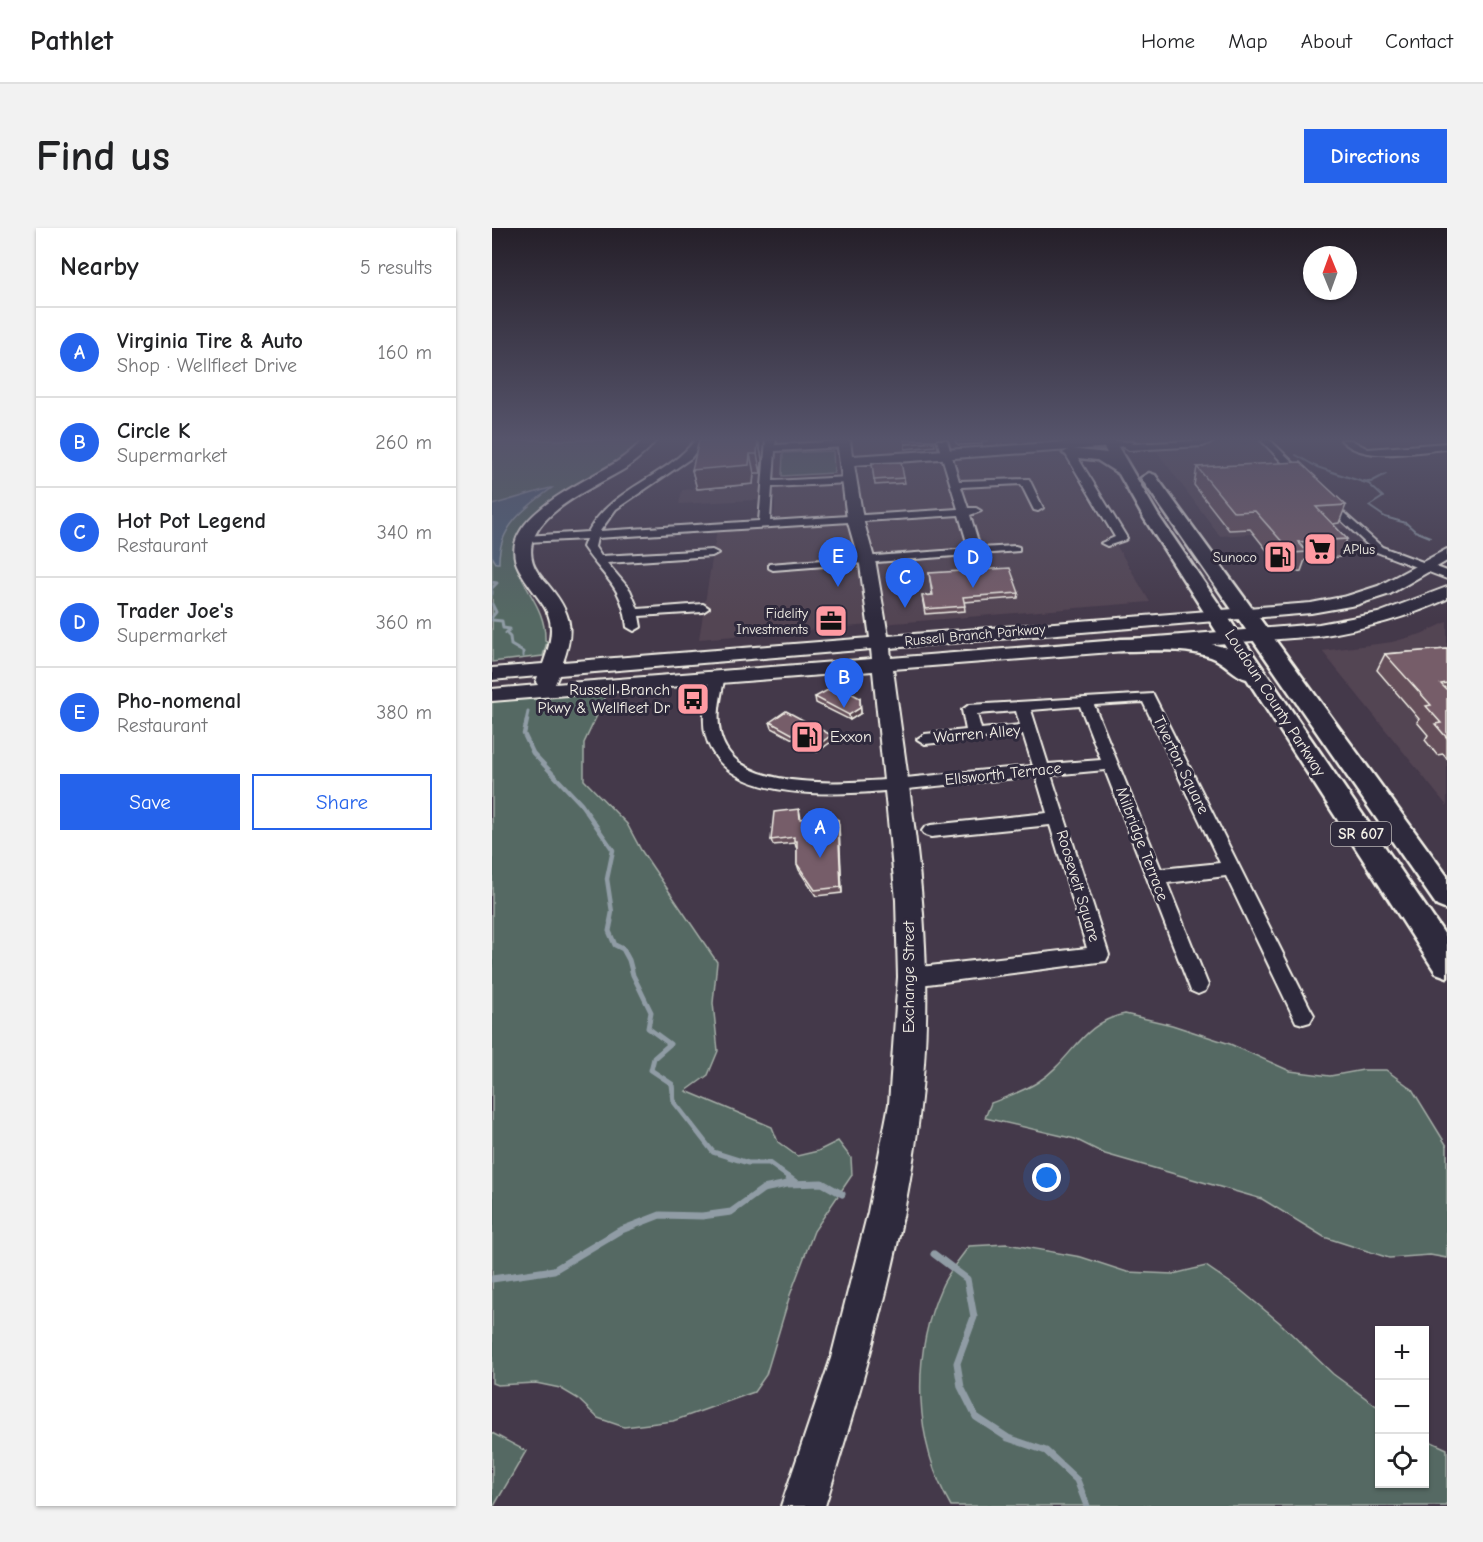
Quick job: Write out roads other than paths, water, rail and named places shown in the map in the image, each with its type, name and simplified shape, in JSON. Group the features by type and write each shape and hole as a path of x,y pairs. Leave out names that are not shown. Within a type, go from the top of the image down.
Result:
{"main road":[{"name":"Loudoun County Parkway","path":"1141,500 1447,964"},
{"name":"Loudoun County Parkway","path":"1159,500 1447,898"},
{"path":"1121,645 1186,645 1217,651 1238,663 1275,705"}],"street":[{"path":"543,690 560,639 561,624 552,603 537,586 524,562 526,539 534,523 561,500"},
{"path":"623,500 603,516 589,547 626,590 633,613 634,627"},
{"path":"764,524 766,500"},
{"name":"Exchange Street","path":"803,1506 851,1358 886,1212 905,1104 912,977 909,900 881,653 866,560 852,500"},
{"path":"960,500 976,552"},
{"path":"1034,500 1038,508"},
{"path":"1098,500 1121,538 1107,543"},
{"path":"1325,500 1378,549 1447,575"},
{"path":"526,539 976,511"},
{"path":"773,566 1015,549"},
{"path":"600,560 712,553"},
{"name":"Russell Branch Parkway","path":"492,695 718,676 881,653 1217,615 1311,608 1350,601 1384,590 1447,554"},
{"name":"Russell Branch Parkway","path":"492,674 551,669 881,653 1121,645 1319,630 1368,622 1402,612 1447,592"},
{"path":"633,613 703,608"},
{"name":"Ellsworth Terrace","path":"718,676 711,717 712,732 721,754 733,764 762,779 788,786 826,789 1111,764"},
{"name":"Tiverton Square","path":"975,734 969,710 1148,697 1303,1016"},
{"name":"Milbridge Terrace","path":"1086,703 1198,985"},
{"name":"Roosevelt Square","path":"912,977 1099,955 1022,706"},
{"name":"Warren Alley","path":"925,739 1029,729"},
{"path":"931,831 1057,818"},
{"path":"1155,877 1231,869"}],"water":[{"path":"510,500 537,500 508,528 500,550 499,563 496,563 492,556 492,505"}],"waterway":[{"path":"1379,500 1369,506 1385,517 1406,523 1415,531 1430,537"},
{"path":"492,582 497,583 492,588"},
{"path":"492,604 496,612 492,617"},
{"path":"492,620 502,621 503,628 510,629 506,633 510,637 511,645 523,652 523,656"},
{"path":"526,721 528,712"},
{"path":"527,720 524,734 533,753 581,804 613,850 607,879 612,912 610,922"},
{"path":"611,921 609,931 615,945 623,949 629,960 633,975 651,1012 648,1028 670,1044 654,1058 651,1070 672,1084 674,1102 713,1152 748,1163 769,1163 791,1179"},
{"path":"789,1178 796,1183"},
{"path":"492,1279 554,1270 619,1231 660,1215 702,1216 731,1212 763,1189 787,1184 822,1183 842,1194"},
{"path":"934,1254 967,1279 974,1317 957,1363 961,1387 976,1417 1008,1438 1046,1451 1077,1480 1087,1506"}],"place":[{"name":"APlus","path":"1320,549"},
{"name":"Sunoco","path":"1280,557"},
{"name":"Pho-nomenal","path":"838,587"},
{"name":"Trader Joe's","path":"973,588"},
{"name":"Hot Pot Legend","path":"905,608"},
{"name":"Fidelity Investments","path":"831,621"},
{"name":"Russell Branch Pkwy & Wellfleet Dr","path":"693,699"},
{"name":"Circle K","path":"844,708"},
{"name":"Exxon","path":"807,737"},
{"name":"Virginia Tire & Auto","path":"820,858"}]}
